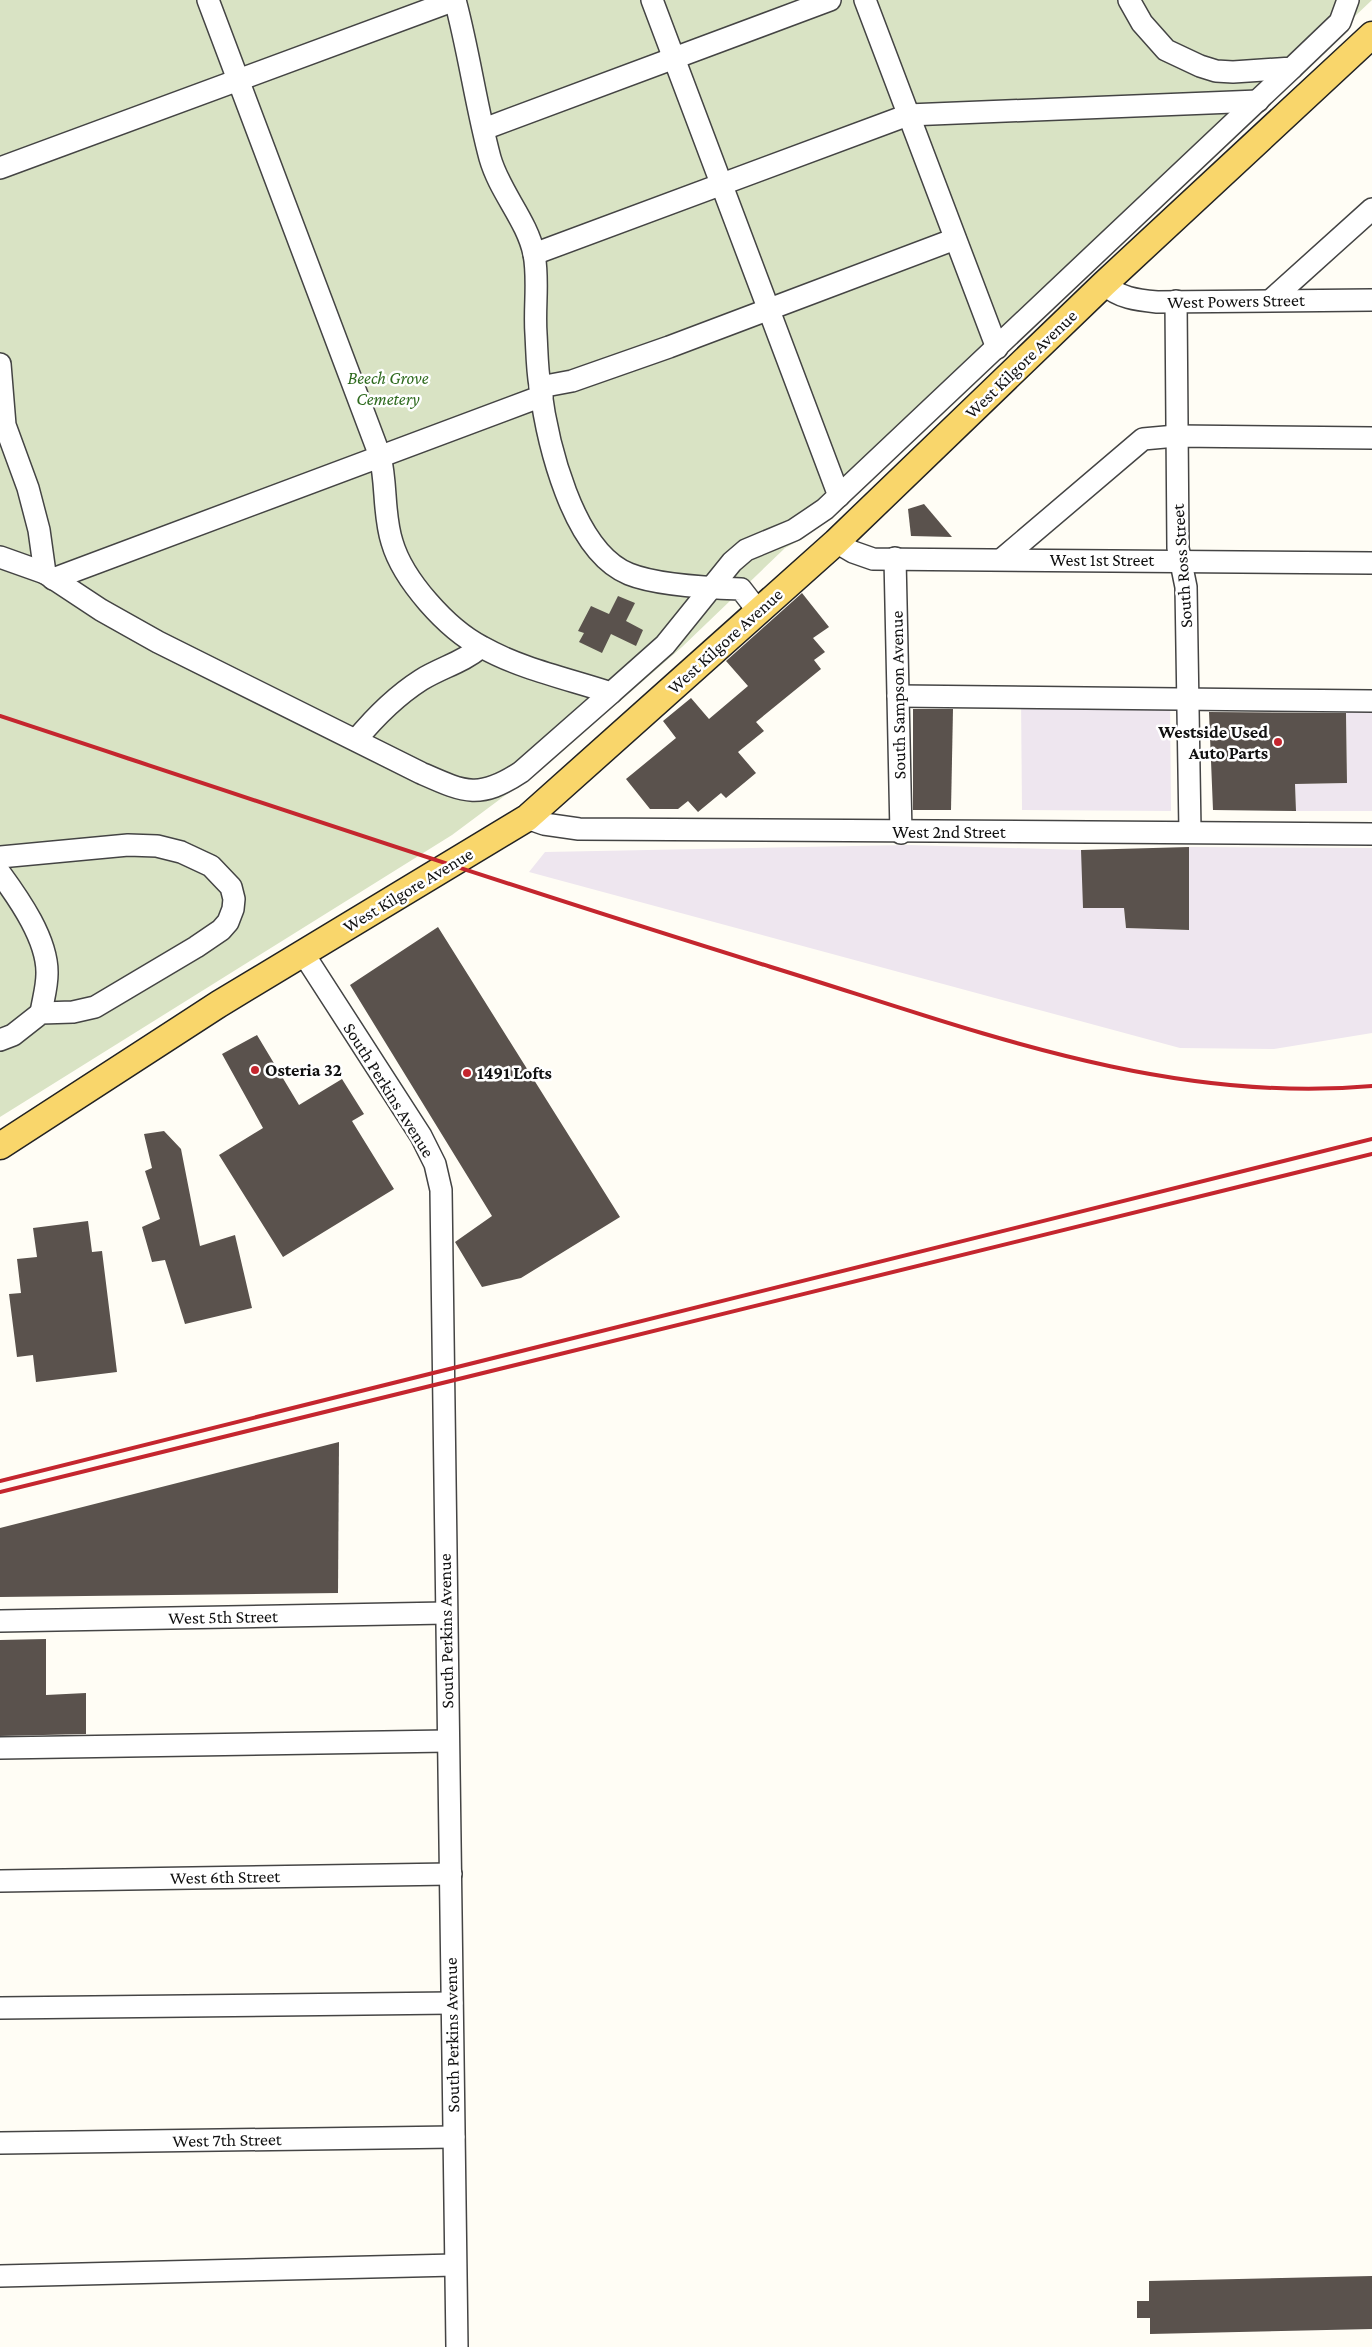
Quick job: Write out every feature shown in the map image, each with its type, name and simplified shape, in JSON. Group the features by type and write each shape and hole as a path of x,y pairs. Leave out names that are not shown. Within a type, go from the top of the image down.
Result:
{"main road":[{"name":"West Kilgore Avenue","path":"0,1146 219,1004 526,818 836,542 1104,284 1372,35"}],"street":[{"path":"208,0 380,456 385,476 387,521 399,562 417,589 440,614 481,647 509,659 611,693"},
{"path":"0,168 238,82 455,0 466,39 491,160 506,196 527,232 534,254 541,392 556,466 570,502 602,555 617,568 642,578 741,590 758,611"},
{"path":"652,0 839,496"},
{"path":"484,129 830,0"},
{"path":"865,0 996,348"},
{"path":"1129,0 1152,37 1180,58 1216,71 1232,72 1292,68"},
{"path":"1340,22 1348,0"},
{"path":"0,557 49,576 101,610 158,642 421,774 463,790 486,790 505,782 521,772 665,645 713,588 732,562 746,550 794,530 825,510 1364,0"},
{"path":"534,254 908,115 1258,101"},
{"path":"1272,300 1372,209"},
{"path":"49,576 380,456 541,392 955,239"},
{"name":"West Powers Street","path":"1104,284 1113,292 1126,297 1157,302 1372,300"},
{"name":"South Ross Street","path":"1176,301 1178,548 1186,587 1186,699 1190,831"},
{"path":"0,364 2,425 28,488 49,576"},
{"path":"1002,559 1144,439 1176,436 1372,438"},
{"name":"West 1st Street","path":"836,542 862,556 895,558 1372,563"},
{"name":"South Sampson Avenue","path":"895,558 901,832"},
{"path":"356,740 394,700 422,680 467,659 481,647"},
{"path":"898,696 1372,701"},
{"name":"West 2nd Street","path":"526,818 544,824 579,829 901,832 1190,831 1372,834"},
{"path":"0,857 128,845 156,846 181,852 211,866 231,887 234,909 228,922 221,930 95,1007 73,1012 41,1013 13,1035 0,1040"},
{"path":"0,873 26,910 45,957 47,973 41,1013"},
{"name":"South Perkins Avenue","path":"302,953 421,1136 435,1164 441,1190 456,2347"},
{"name":"West 5th Street","path":"0,1621 446,1613"},
{"path":"0,1748 448,1741"},
{"name":"West 6th Street","path":"0,1881 451,1874"},
{"path":"0,2008 452,2003"},
{"name":"West 7th Street","path":"0,2144 454,2137"},
{"path":"0,2276 455,2266"}],"shaded area":[{"path":"1021,697 1170,699 1171,811 1022,810"},
{"path":"1346,701 1372,701 1372,811 1296,811 1295,784 1347,783"},
{"path":"908,845 1081,850 1124,908 1126,928 1189,930 1189,847 1372,848 1372,1033 1274,1049 1180,1048 529,872 545,852"}],"green space":[{"name":"Beech Grove Cemetery","path":"0,0 1372,0 804,538 785,548 682,647 551,761 452,835 0,1117"}],"building":[{"path":"924,504 952,537 911,536 908,509"},
{"path":"802,593 829,627 813,638 825,652 814,660 821,669 756,722 764,731 738,752 756,773 726,798 721,793 698,812 688,801 678,809 650,809 626,779 676,738 663,721 691,698 709,719 748,686 726,661"},
{"path":"618,596 635,603 626,621 643,630 636,646 611,634 602,653 579,642 584,633 578,631 591,606 609,614"},
{"path":"913,709 953,709 951,810 913,810"},
{"name":"Westside Used Auto Parts","path":"1209,712 1346,713 1347,783 1295,784 1296,811 1213,810"},
{"path":"1189,847 1189,930 1126,928 1124,908 1083,908 1081,850"},
{"name":"1491 Lofts","path":"438,927 620,1217 521,1278 482,1287 455,1242 492,1216 350,985"},
{"path":"257,1035 299,1105 342,1079 364,1114 352,1121 394,1189 283,1257 219,1155 263,1128 222,1054"},
{"path":"164,1131 181,1149 200,1246 235,1235 252,1308 185,1324 165,1260 152,1262 142,1227 160,1219 145,1171 152,1168 144,1134"},
{"path":"88,1221 92,1252 102,1251 117,1372 36,1382 33,1355 17,1357 9,1294 21,1293 17,1259 37,1257 33,1228"},
{"path":"339,1442 338,1593 0,1597 0,1528"},
{"path":"46,1639 46,1695 86,1693 86,1734 0,1736 0,1640"},
{"path":"1372,2276 1372,2329 1150,2334 1150,2318 1137,2318 1137,2301 1149,2301 1149,2281"}],"railway":[{"path":"0,716 578,906 992,1036 1142,1073 1218,1084 1294,1089 1372,1086"},
{"path":"0,1481 1372,1139"},
{"path":"0,1492 1372,1154"}],"place":[{"name":"Westside Used Auto Parts","path":"1278,742"},
{"name":"Osteria 32","path":"255,1070"},
{"name":"1491 Lofts","path":"467,1073"}]}
